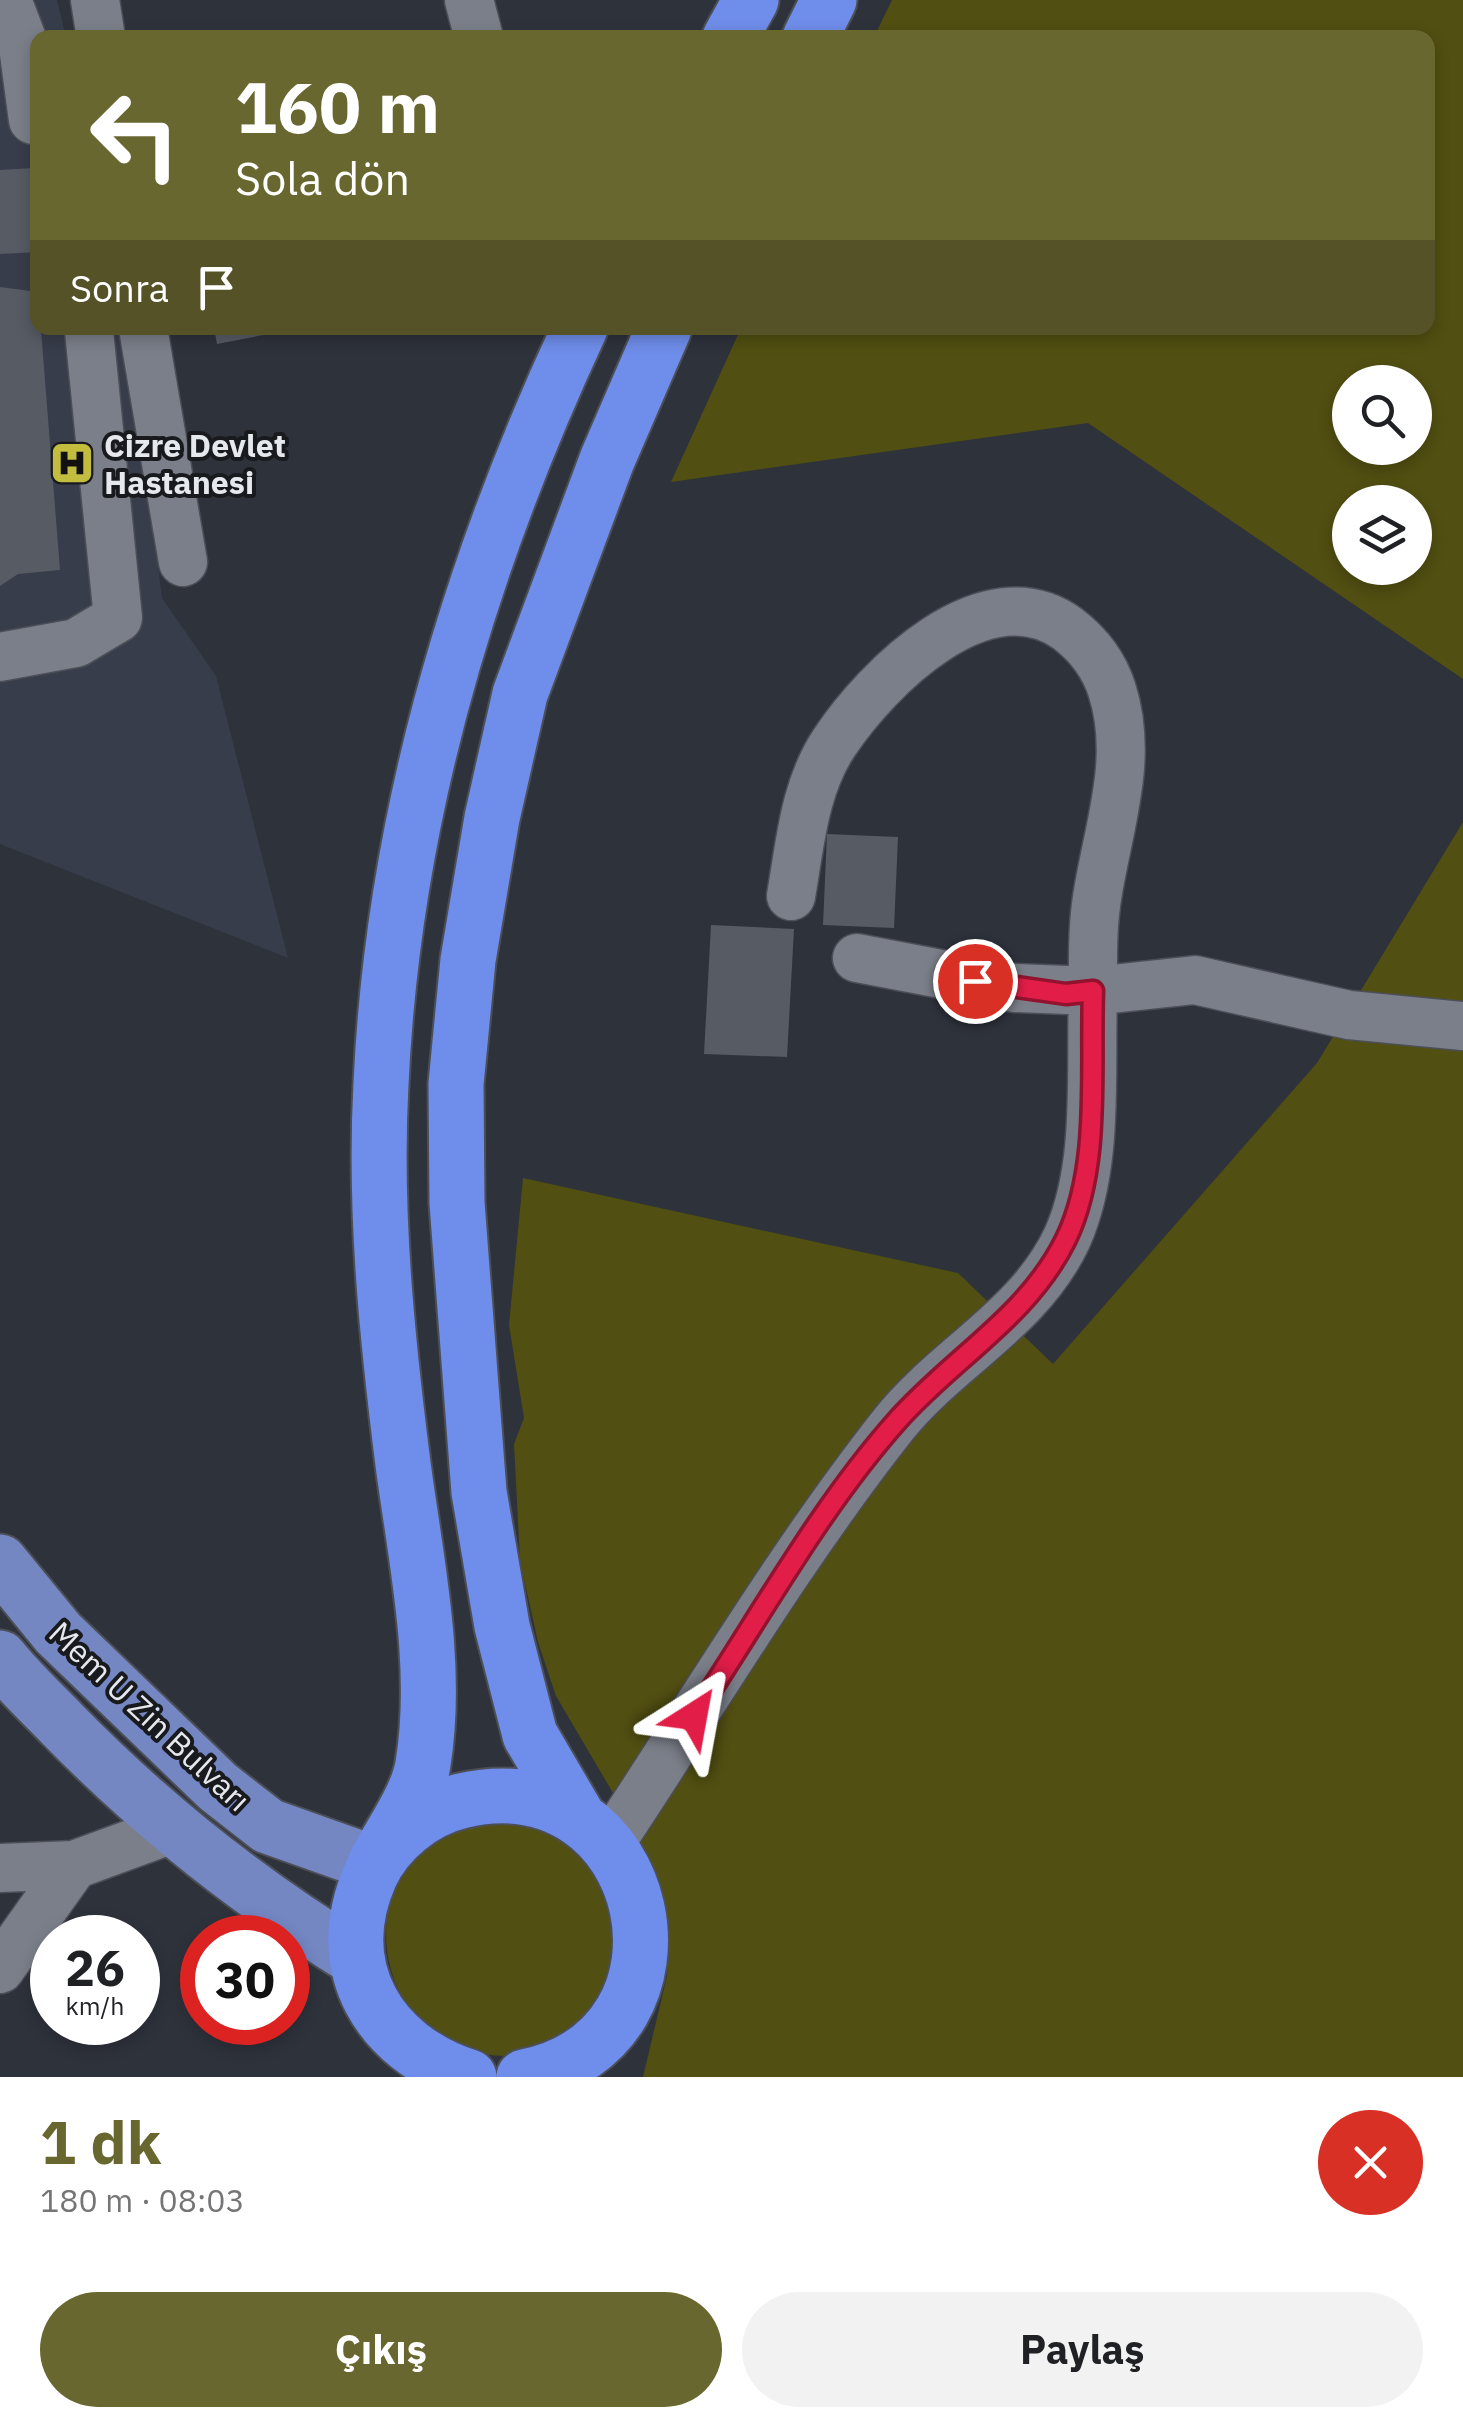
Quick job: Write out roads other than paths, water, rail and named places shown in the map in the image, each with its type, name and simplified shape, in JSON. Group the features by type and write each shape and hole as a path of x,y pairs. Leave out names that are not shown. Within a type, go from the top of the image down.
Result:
{"highway":[{"path":"734,30 750,0"},
{"path":"814,30 829,0"},
{"path":"469,2077 416,2062 375,2008 357,1960 356,1926 376,1864 422,1769 428,1712 426,1640 387,1338 380,1205 380,1083 395,947 417,805 450,667 487,553 544,405 577,335"},
{"path":"612,2077 638,1972 643,1928 632,1883 530,1734 502,1626 482,1512 459,1242 456,1084 468,960 492,818 520,694 600,477 661,335"},
{"path":"376,1864 405,1829 445,1805 490,1794 536,1799 593,1831"},
{"path":"524,2077 576,2058 604,2035 625,2006 638,1972"}],"main road":[{"name":"Mem U Zin Bulvarı","path":"0,1562 58,1634 218,1788 268,1826 376,1864"},
{"name":"Mem U Zin Bulvarı","path":"0,1658 91,1754 172,1829 275,1909 357,1960"}],"street":[{"path":"8,0 22,39 30,104"},
{"path":"95,0 99,30"},
{"path":"470,0 479,30"},
{"path":"0,656 76,644 118,618 89,335"},
{"path":"144,335 183,562"},
{"path":"593,1831 896,1421 1012,1315 1067,1237 1087,1156 1097,898 1120,792 1120,730 1112,691 1098,660 1079,637 1033,612 1004,611 976,618 944,634 870,698 832,746 808,800 792,896"},
{"path":"858,958 1066,994 1195,980 1349,1015 1463,1026"},
{"path":"0,1868 74,1865 172,1829"},
{"path":"0,1969 74,1865"}],"place":[{"name":"Cizre Devlet Hastanesi","path":"72,463"}]}
